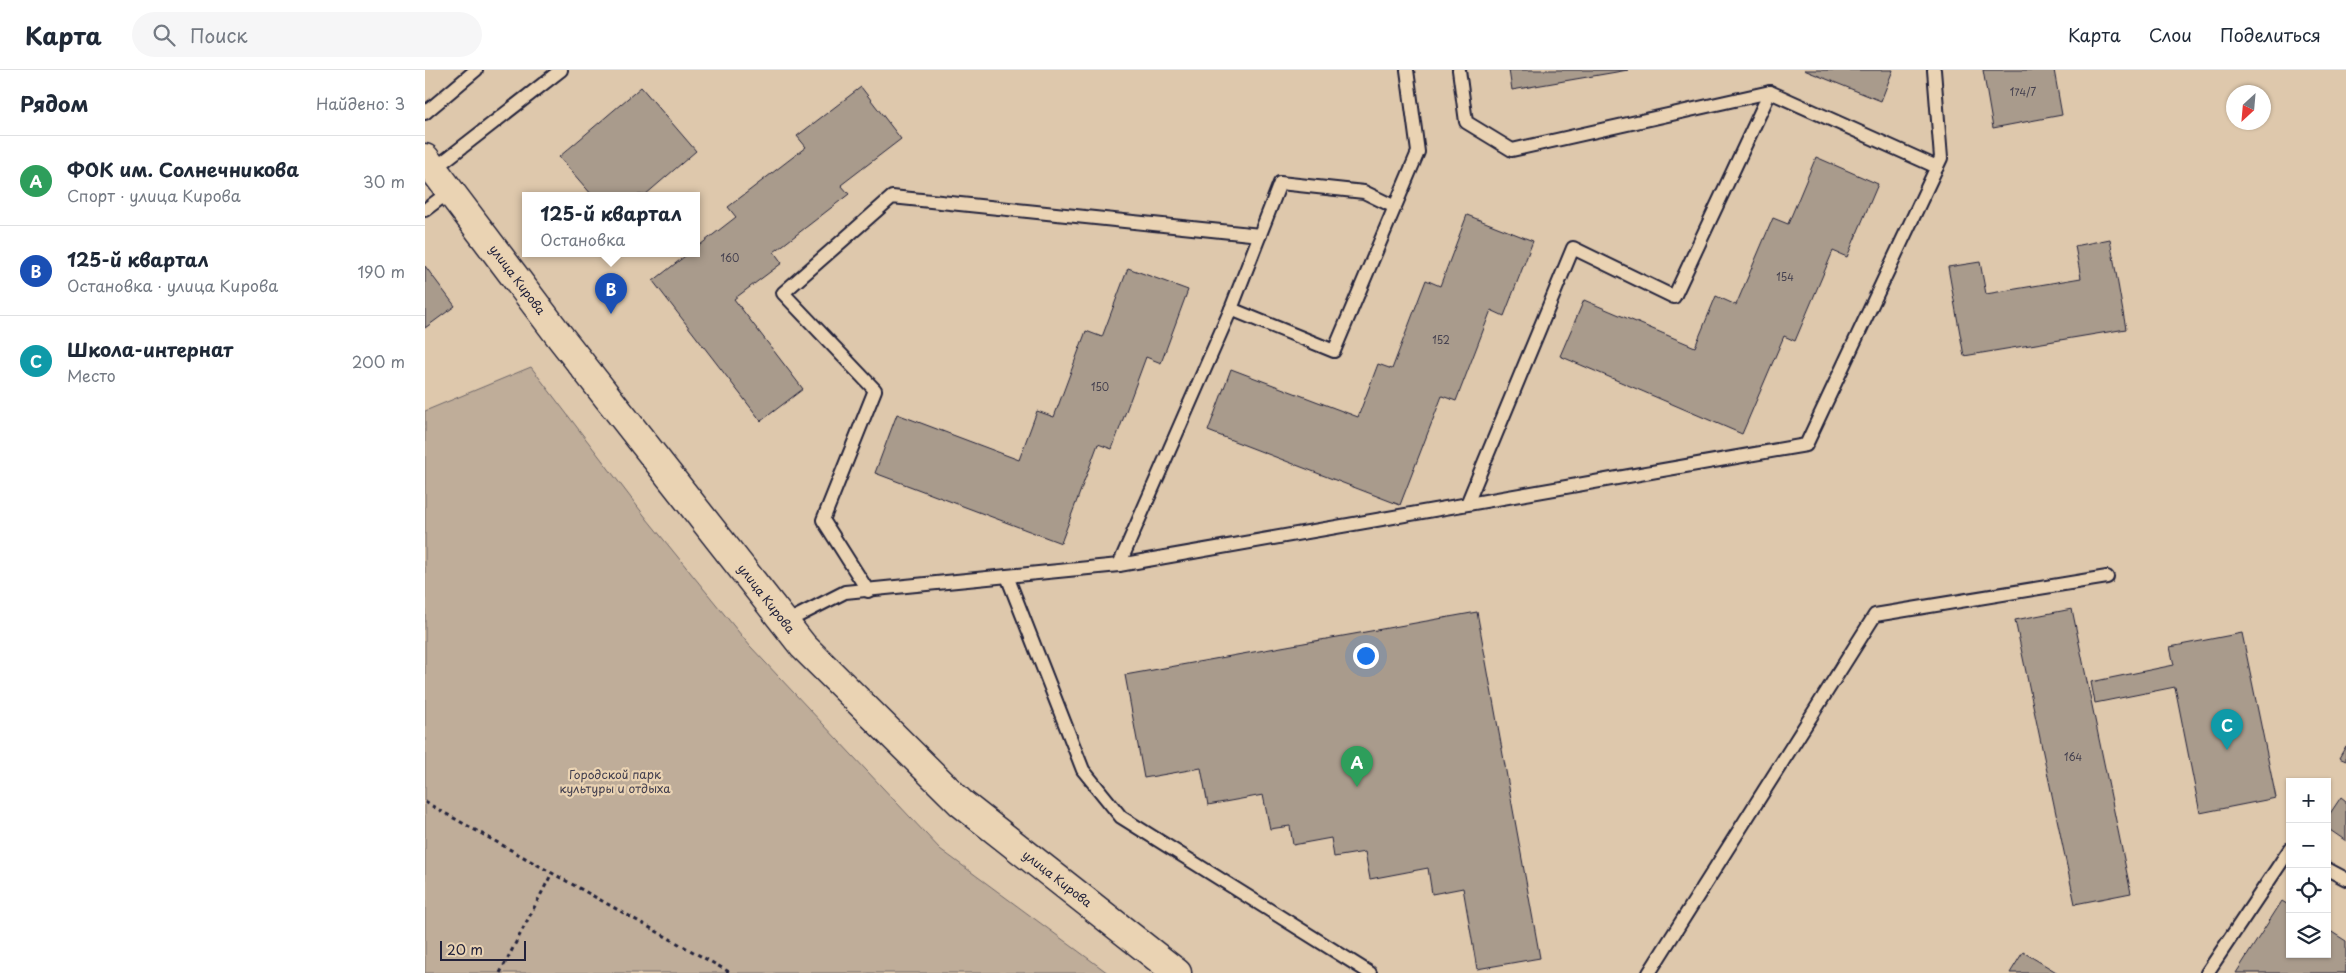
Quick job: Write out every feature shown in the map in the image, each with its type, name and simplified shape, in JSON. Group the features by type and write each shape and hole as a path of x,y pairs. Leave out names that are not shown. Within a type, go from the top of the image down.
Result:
{"main road":[{"name":"улица Кирова","path":"429,164 566,345 803,646 961,803 1177,973"}],"lane":[{"path":"425,112 477,70"},
{"path":"429,164 561,70"},
{"path":"1231,309 1334,351 1418,152 1407,70"},
{"path":"1459,70 1466,122 1512,150 1769,92 1937,167"},
{"path":"784,623 845,592 1119,565 1806,445 1941,158 1934,70"},
{"path":"1467,504 1573,248 1674,297 1769,92"},
{"path":"1119,565 1231,309 1280,183 1363,192 1395,207"},
{"path":"425,210 450,191"},
{"path":"868,591 823,520 875,390 783,292 892,197 1260,234"},
{"path":"1007,576 1083,770 1121,817 1370,973"},
{"path":"1649,973 1875,615 2107,577"},
{"path":"2207,973 2286,855"},
{"path":"2331,871 2346,879"}],"path":[{"path":"425,802 731,973"},
{"path":"500,973 552,873"}],"green space":[{"name":"Городской парк культуры и отдыха","path":"531,367 647,519 750,646 940,849 1108,973 425,973 425,411"}],"building":[{"path":"1509,70 1628,70 1512,90"},
{"path":"1804,70 1893,70 1881,101"},
{"path":"1983,70 2054,70 2062,115 1993,128"},
{"path":"641,87 696,151 648,192 589,192 559,157"},
{"path":"861,87 901,139 841,185 849,194 774,252 782,263 734,299 803,389 761,421 653,281 684,257 700,257 700,245 736,217 728,207 806,147 797,136"},
{"path":"1816,157 1878,184 1847,257 1833,251 1795,341 1784,336 1742,434 1560,356 1584,300 1695,347 1716,296 1736,305 1773,218 1788,224"},
{"path":"1467,215 1533,241 1504,316 1491,310 1456,401 1442,396 1400,505 1208,431 1231,369 1358,417 1378,364 1392,369 1426,280 1440,286"},
{"path":"2110,239 2126,329 1964,356 1948,267 1980,262 1986,294 2081,278 2075,246"},
{"path":"425,266 455,306 425,328"},
{"path":"1128,268 1188,290 1161,363 1146,357 1112,449 1098,444 1061,543 875,473 897,414 1019,460 1037,411 1054,417 1086,331 1102,337"},
{"path":"2072,609 2131,893 2075,904 2015,620"},
{"path":"1477,612 1540,958 1477,969 1463,888 1432,894 1428,868 1370,879 1365,852 1334,857 1331,838 1293,845 1290,826 1270,829 1263,795 1208,805 1201,768 1144,778 1125,675"},
{"path":"2242,633 2276,798 2200,813 2175,687 2095,703 2091,682 2174,665 2170,647"},
{"path":"2346,746 2346,761 2339,758"},
{"path":"2341,797 2346,801 2346,841 2331,831 2331,812"},
{"path":"2282,901 2286,904 2286,958 2331,958 2331,932 2346,941 2346,973 2236,973"},
{"path":"2023,952 2058,973 2010,973"}],"place":[{"name":"125-й квартал","path":"611,314"},
{"name":"Школа-интернат","path":"2227,750"},
{"name":"ФОК им. Солнечникова","path":"1357,787"}]}
